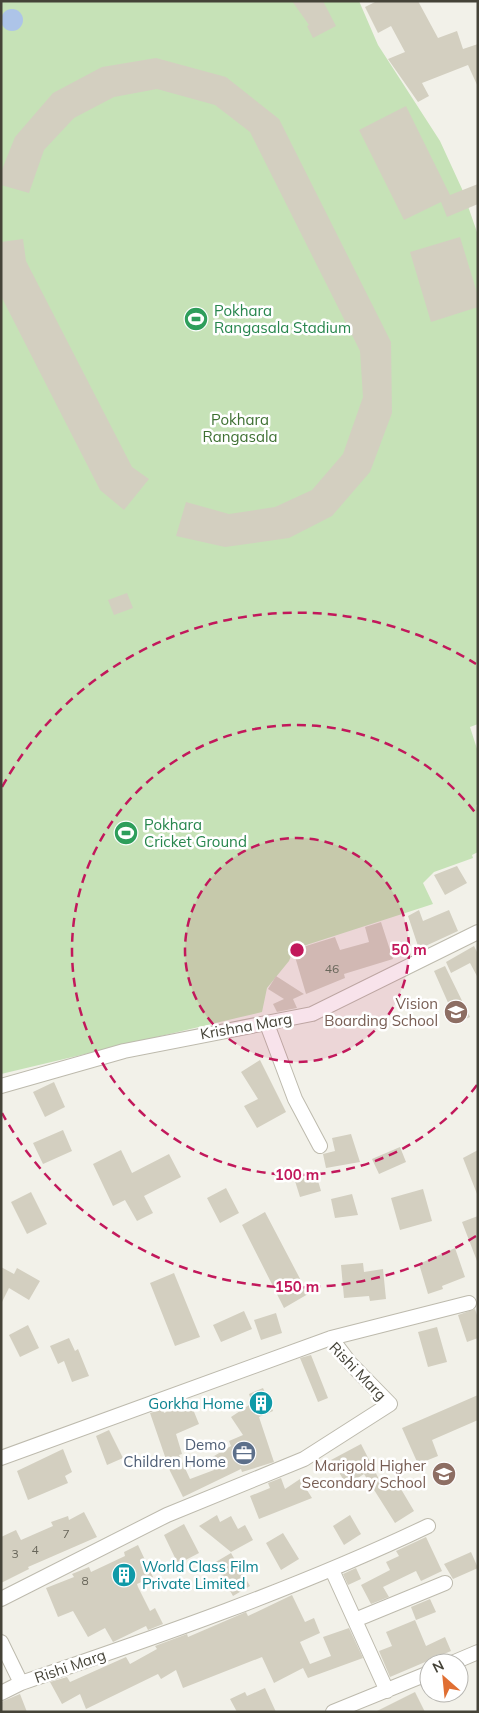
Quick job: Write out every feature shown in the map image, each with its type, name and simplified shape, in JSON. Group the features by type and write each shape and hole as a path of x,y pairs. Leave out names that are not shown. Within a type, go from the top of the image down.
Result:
{"street":[{"name":"Krishna Marg","path":"1,1086 124,1051 312,1014 478,932"},
{"path":"267,1024 295,1099 320,1146"},
{"path":"331,1338 469,1303"},
{"name":"Rishi Marg","path":"1,1458 331,1338 350,1363 390,1404 304,1458 167,1515 1,1599"},
{"name":"Rishi Marg","path":"1,1693 21,1683 221,1614 332,1570 428,1526"},
{"path":"332,1570 386,1691"},
{"path":"355,1620 445,1583"},
{"name":"Rishi Marg","path":"1,1642 21,1683"},
{"path":"333,1712 419,1677"}],"green space":[{"name":"Pokhara Rangasala","path":"1,1 359,1 378,45 440,141 462,189 478,235 478,724 470,727 478,752 478,804 476,805 478,812 478,852 472,855 473,858 434,872 423,883 433,904 294,949 289,961 267,988 262,1012 1,1074"}],"water":[{"path":"12,9 20,12 23,20 20,28 12,31 4,28 1,20 4,12"}],"building":[{"path":"292,1 323,1 336,26 313,38 307,26 309,25"},
{"path":"377,1 418,1 438,38 457,31 463,49 478,44 478,87 468,65 422,83 429,96 418,102 388,59 405,52 391,26 378,33 365,7"},
{"path":"156,58 226,77 279,119 391,342 392,413 370,472 332,516 289,538 225,547 176,536 186,502 229,514 275,507 312,490 343,454 363,397 360,351 250,132 215,105 157,89 114,97 74,118 44,150 29,193 1,185 1,172 15,137 53,93 102,67"},
{"path":"406,106 450,195 478,184 478,204 447,217 441,202 404,220 359,130"},
{"path":"460,237 478,296 478,307 431,322 410,252"},
{"path":"23,239 26,261 132,467 149,479 124,510 100,490 1,296 1,242"},
{"path":"127,593 133,608 114,615 108,600"},
{"path":"457,866 467,883 445,895 434,875"},
{"path":"419,910 423,921 449,910 458,931 419,949 408,916"},
{"path":"381,922 393,959 344,974 345,978 306,994 293,950 335,937 340,950 369,942 365,927"},
{"path":"474,946 478,954 478,978 470,963 451,973 446,962"},
{"path":"445,966 470,1017 457,1023 434,971"},
{"path":"276,976 304,994 293,999 297,1008 277,1012 273,1004 284,999 268,989"},
{"path":"260,1060 286,1112 257,1128 244,1106 258,1099 241,1072"},
{"path":"54,1082 65,1107 45,1117 33,1092"},
{"path":"63,1130 72,1151 43,1164 33,1143"},
{"path":"351,1134 360,1162 326,1168 323,1154 335,1151 332,1138"},
{"path":"400,1147 406,1162 379,1174 372,1159"},
{"path":"121,1150 132,1173 169,1154 181,1177 144,1196 153,1213 137,1221 125,1200 113,1206 93,1164"},
{"path":"478,1150 478,1194 477,1194 463,1158"},
{"path":"316,1174 321,1191 300,1197 295,1181"},
{"path":"226,1188 239,1213 220,1223 207,1198"},
{"path":"423,1189 432,1221 400,1230 391,1198"},
{"path":"31,1192 47,1224 27,1234 11,1202"},
{"path":"352,1194 358,1215 335,1218 331,1199"},
{"path":"265,1212 308,1294 284,1308 242,1225"},
{"path":"478,1216 478,1261 477,1261 462,1222"},
{"path":"455,1248 465,1277 442,1286 443,1289 428,1294 419,1264"},
{"path":"363,1263 364,1272 383,1269 386,1299 370,1301 369,1296 344,1298 341,1265"},
{"path":"1,1267 14,1274 17,1268 40,1281 29,1300 9,1288 1,1304"},
{"path":"174,1273 200,1337 175,1346 150,1283"},
{"path":"475,1309 478,1318 478,1338 467,1342 458,1315"},
{"path":"244,1311 252,1329 221,1342 213,1325"},
{"path":"276,1313 282,1333 261,1340 254,1320"},
{"path":"28,1325 39,1348 20,1357 9,1335"},
{"path":"437,1327 447,1362 428,1367 418,1332"},
{"path":"69,1338 75,1351 78,1349 89,1376 72,1382 64,1361 58,1364 50,1346"},
{"path":"311,1355 328,1398 318,1402 300,1358"},
{"path":"263,1388 273,1411 259,1417 274,1462 242,1472 241,1469 183,1497 170,1471 150,1413 163,1409 164,1413 190,1402 199,1424 176,1434 182,1454 179,1455 190,1479 214,1470 209,1459 231,1446 229,1441 243,1435 231,1417 252,1403 249,1394"},
{"path":"478,1395 478,1420 432,1440 438,1456 418,1464 402,1428"},
{"path":"109,1430 123,1458 107,1465 96,1436"},
{"path":"361,1444 385,1491 398,1484 414,1511 395,1523 364,1474 347,1485 331,1460"},
{"path":"63,1449 72,1472 65,1476 68,1483 28,1500 17,1471"},
{"path":"281,1478 285,1489 300,1479 312,1498 259,1519 250,1496 270,1488 268,1483"},
{"path":"84,1512 97,1537 28,1567 29,1569 1,1583 1,1537 16,1530 21,1540 53,1526 51,1522 68,1516 69,1520"},
{"path":"217,1515 220,1522 231,1516 238,1529 245,1525 253,1540 231,1552 199,1526"},
{"path":"350,1515 361,1534 344,1545 333,1526"},
{"path":"184,1524 199,1553 178,1564 164,1535"},
{"path":"283,1533 299,1559 281,1570 266,1543"},
{"path":"426,1537 442,1571 421,1581 416,1571 383,1587 389,1597 371,1604 361,1585 390,1570 386,1562 399,1556 396,1551"},
{"path":"138,1545 153,1577 137,1584 150,1611 155,1608 163,1624 148,1630 146,1626 113,1642 105,1628 88,1637 73,1611 58,1617 46,1588 74,1577 72,1574 89,1567 91,1572 125,1556 124,1552"},
{"path":"471,1552 478,1568 453,1579 444,1564"},
{"path":"231,1553 250,1586 233,1596 214,1563"},
{"path":"356,1568 361,1579 348,1585 343,1574"},
{"path":"292,1595 305,1622 314,1618 320,1633 300,1642 310,1664 331,1656 323,1637 349,1628 363,1658 308,1678 303,1668 274,1683 262,1657 183,1688 176,1670 161,1679 158,1674 86,1709 80,1694 62,1704 50,1682 67,1677 70,1682 126,1657 130,1664 157,1649 155,1646 187,1634 188,1637 246,1612 248,1616"},
{"path":"430,1599 436,1612 416,1620 411,1607"},
{"path":"415,1620 426,1646 445,1637 451,1651 446,1653 419,1653 419,1665 390,1677 379,1651 392,1646 386,1632"},
{"path":"265,1688 276,1712 237,1712 230,1699 245,1692 247,1696"},
{"path":"415,1692 425,1712 375,1712"},
{"path":"20,1694 27,1712 1,1712 1,1702"}],"place":[{"name":"Pokhara Rangasala Stadium","path":"196,319"},
{"name":"Pokhara Cricket Ground","path":"126,833"},
{"name":"Vision Boarding School","path":"456,1012"},
{"name":"Gorkha Home","path":"261,1403"},
{"name":"Demo Children Home","path":"244,1453"},
{"name":"Marigold Higher Secondary School","path":"444,1474"},
{"name":"World Class Film Private Limited","path":"124,1575"}]}
